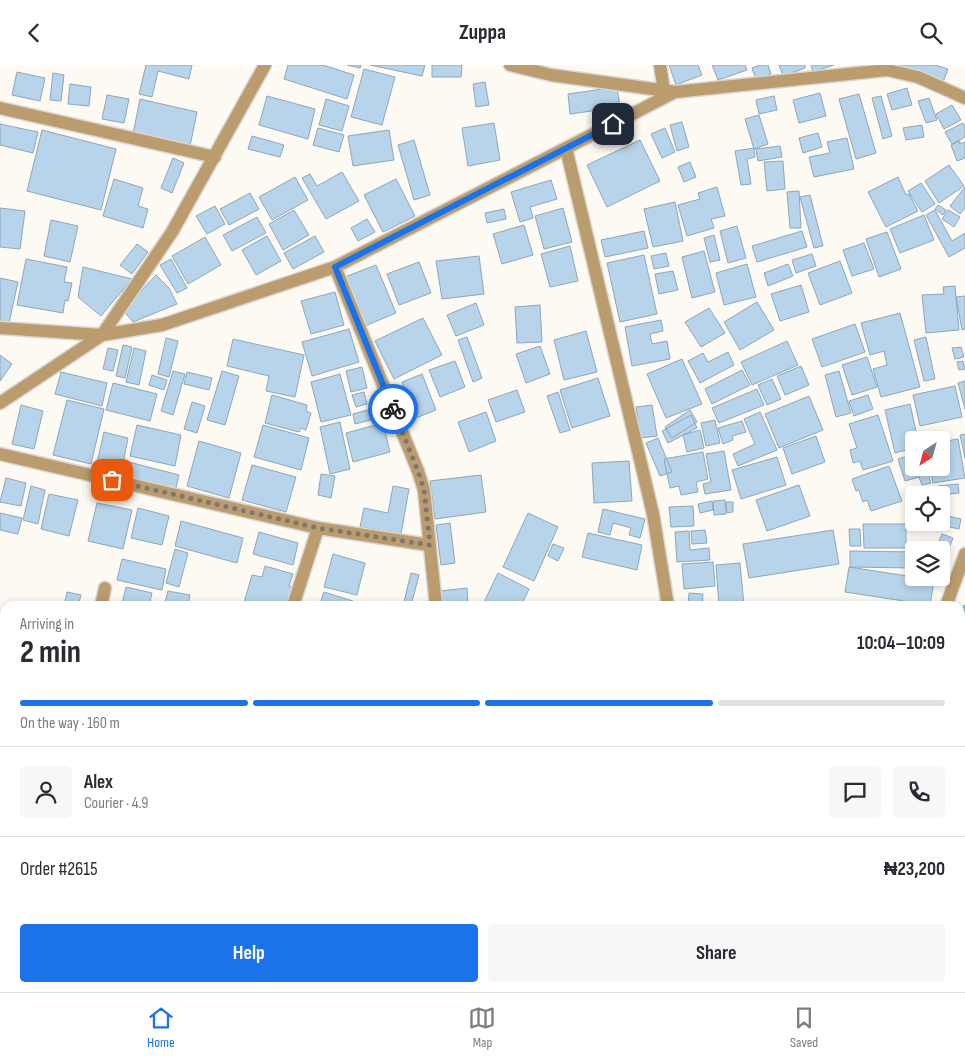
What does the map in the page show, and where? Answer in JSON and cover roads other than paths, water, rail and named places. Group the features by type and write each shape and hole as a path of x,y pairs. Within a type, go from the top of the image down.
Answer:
{"street":[{"path":"0,403 102,335 172,232 265,65"},
{"path":"510,65 551,75 670,91 888,67 918,77 965,98"},
{"path":"660,65 670,91"},
{"path":"0,327 102,335 162,325 335,267 566,148 670,91"},
{"path":"0,108 215,157"},
{"path":"566,148 653,514 667,601"},
{"path":"335,267 424,490 436,601"},
{"path":"0,454 318,528 430,545"},
{"path":"295,601 318,528"},
{"path":"948,601 965,554"},
{"path":"102,601 105,588"}]}
